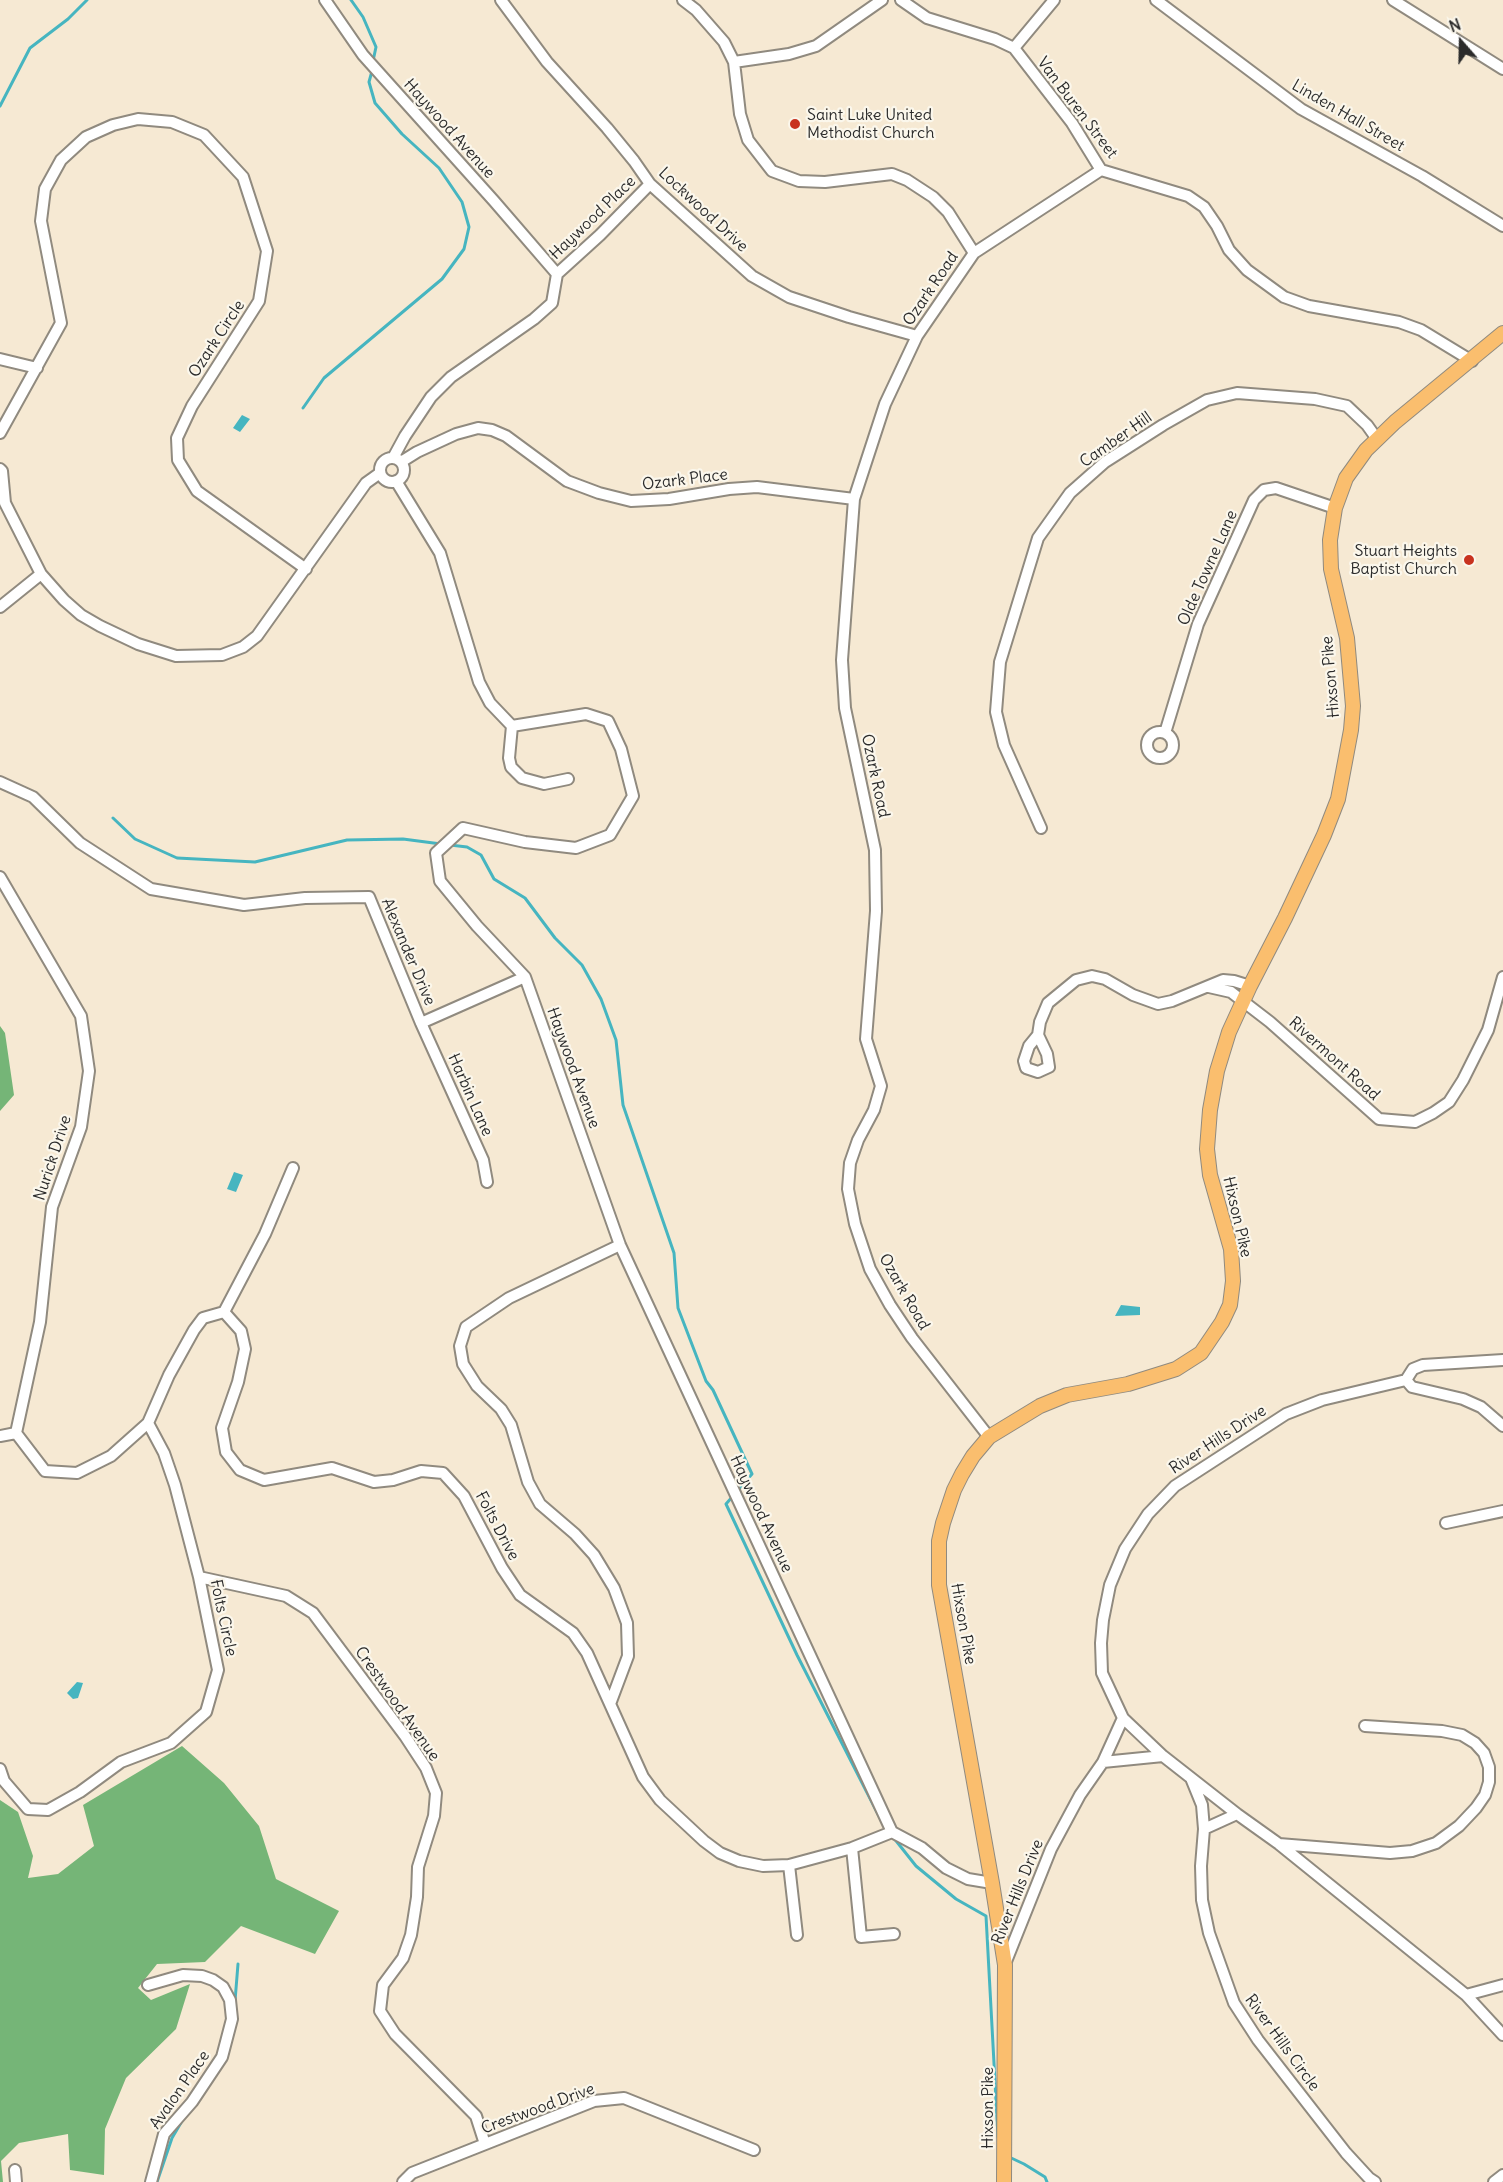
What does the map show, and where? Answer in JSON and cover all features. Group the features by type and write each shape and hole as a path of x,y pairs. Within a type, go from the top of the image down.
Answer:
{"main road":[{"name":"Hixson Pike","path":"1004,2182 1005,1965 939,1585 939,1541 954,1490 973,1456 989,1437 1040,1406 1067,1395 1128,1384 1176,1370 1201,1353 1222,1322 1230,1305 1233,1281 1231,1249 1210,1174 1207,1149 1208,1123 1217,1071 1229,1032 1324,835 1338,799 1350,739 1353,706 1347,638 1331,569 1330,540 1335,508 1346,478 1366,450 1395,422 1472,361 1503,333"}],"street":[{"name":"Haywood Avenue","path":"325,0 363,55 557,274"},
{"name":"Lockwood Drive","path":"501,0 547,62 607,128 650,184 752,276 789,297 917,336"},
{"path":"683,0 712,27 724,42 734,62 740,114 748,140 772,171 799,181 825,182 892,174 907,180 933,197 948,212 974,253"},
{"path":"734,62 789,54 816,46 882,0"},
{"name":"Van Buren Street","path":"901,0 927,18 995,39 1014,48 1072,123 1101,170 1188,195 1204,207 1229,250 1247,270 1284,297 1309,306 1400,322 1421,330 1472,361"},
{"path":"1014,48 1054,0"},
{"name":"Linden Hall Street","path":"1156,0 1238,64 1301,109 1422,176 1503,226"},
{"path":"1393,0 1503,69"},
{"name":"Ozark Circle","path":"0,433 61,323 41,221 45,189 61,160 86,137 113,125 138,120 172,122 204,135 243,177 267,251 260,301 192,406 177,438 178,460 197,491 306,569"},
{"name":"Ozark Road","path":"989,1437 912,1338 890,1305 870,1269 855,1224 848,1189 850,1163 858,1140 874,1110 881,1086 866,1039 876,911 876,850 845,708 842,660 854,499 885,404 917,336 974,253 1101,170"},
{"name":"Haywood Place","path":"557,274 600,236 650,184"},
{"path":"380,474 389,482 396,481 404,472 397,460 405,436 431,397 451,377 534,319 552,303 557,274"},
{"path":"0,359 37,368"},
{"name":"Camber Hill","path":"1041,828 1004,745 996,712 1000,662 1038,538 1070,493 1105,462 1163,425 1207,400 1237,393 1315,399 1347,406 1367,424 1377,439"},
{"name":"Ozark Place","path":"397,460 456,434 478,428 492,430 506,436 567,481 599,493 631,501 669,499 729,489 757,488 854,499"},
{"path":"0,469 5,503 41,573 64,600 81,615 138,644 176,656 222,655 243,646 257,636 366,483 380,474 382,462 397,460"},
{"path":"396,481 440,553 479,682 490,703 512,726 509,758 511,767 522,778 544,784 568,779"},
{"name":"Olde Towne Lane","path":"1165,733 1198,624 1254,500 1264,490 1276,488 1335,508"},
{"path":"0,607 41,573"},
{"name":"Haywood Avenue","path":"512,726 586,714 608,721 621,749 633,796 610,836 576,848 525,842 463,828 436,852 440,881 477,926 525,977 620,1245 892,1832"},
{"name":"Alexander Drive","path":"0,782 33,797 80,843 151,889 244,905 305,898 369,897 421,1023 525,977"},
{"name":"Nurick Drive","path":"0,877 81,1016 89,1071 81,1127 52,1207 40,1322 16,1433"},
{"path":"1038,1035 1040,1022 1048,1003 1076,980 1092,976 1105,978 1133,995 1158,1004 1209,987 1216,982 1228,980 1250,986"},
{"name":"Rivermont Road","path":"1209,987 1227,990 1270,1022 1379,1119 1415,1122 1449,1102 1475,1059 1488,1030 1503,977"},
{"name":"Harbin Lane","path":"421,1023 483,1160 487,1182"},
{"path":"0,1436 16,1433 45,1471 77,1473 111,1456 147,1423 169,1375 203,1318 224,1312 265,1234 293,1168"},
{"path":"610,1704 628,1656 627,1623 614,1588 594,1555 576,1534 540,1504 528,1482 511,1425 501,1408 477,1386 463,1364 460,1346 466,1327 509,1298 620,1245"},
{"name":"Folts Drive","path":"224,1312 241,1331 245,1349 238,1382 222,1428 226,1452 240,1470 264,1480 332,1468 374,1482 393,1480 421,1471 442,1473 464,1496 502,1568 520,1594 573,1633 587,1653 643,1777 660,1800 681,1822 720,1853 739,1861 763,1866 789,1865 852,1848 892,1832"},
{"path":"1503,1360 1423,1365 1413,1369 1406,1380 1412,1387 1463,1399 1481,1407 1503,1426"},
{"name":"River Hills Drive","path":"1005,1965 1051,1849 1080,1795 1103,1762 1123,1718 1102,1673 1103,1620 1113,1576 1125,1549 1148,1514 1175,1486 1287,1414 1322,1400 1406,1380"},
{"name":"Folts Circle","path":"0,1769 4,1781 28,1809 48,1810 121,1762 171,1743 206,1712 218,1670 199,1577 175,1485 164,1453 147,1423"},
{"path":"1446,1523 1503,1511"},
{"name":"Crestwood Avenue","path":"199,1577 286,1596 312,1613 426,1768 436,1792 434,1816 418,1867 417,1897 411,1935 403,1958 383,1985 381,2011 395,2034 476,2116 485,2144"},
{"name":"River Hills Circle","path":"1123,1718 1191,1779 1279,1844 1466,1995 1503,2035"},
{"path":"1279,1844 1390,1852 1412,1851 1436,1843 1459,1827 1485,1795 1489,1782 1489,1767 1484,1753 1475,1743 1462,1735 1442,1731 1365,1726"},
{"path":"1103,1762 1163,1756"},
{"name":"River Hills Circle","path":"1191,1779 1202,1805 1204,1829 1201,1866 1202,1900 1209,1933 1234,2003 1258,2040 1346,2153 1375,2182"},
{"path":"1204,1829 1237,1814"},
{"path":"892,1832 922,1848 945,1868 968,1879 992,1883"},
{"path":"852,1848 861,1937 894,1934"},
{"path":"789,1865 797,1935"},
{"name":"Avalon Place","path":"148,1985 183,1975 202,1976 213,1980 223,1988 230,2000 232,2019 222,2057 192,2102 164,2134 151,2182"},
{"path":"1466,1995 1503,1985"},
{"name":"Crestwood Drive","path":"403,2182 412,2173 594,2101 624,2098 754,2150"},
{"path":"15,2170 16,2182"},
{"path":"1494,2182 1503,2175"}],"green space":[{"path":"0,1026 5,1033 14,1095 0,1111"},
{"path":"182,1746 224,1783 259,1826 276,1879 339,1911 315,1954 241,1926 205,1962 157,1964 138,1988 151,2000 190,1984 176,2029 126,2078 105,2129 104,2175 70,2170 68,2134 19,2143 1,2161 3,2182 0,2182 0,1800 18,1812 33,1856 28,1878 58,1874 94,1846 83,1805"}],"water":[{"path":"242,415 250,419 240,432 233,428"},
{"path":"234,1172 243,1175 236,1192 227,1189"},
{"path":"1121,1305 1140,1307 1140,1315 1115,1316"},
{"path":"77,1682 83,1683 78,1698 73,1699 67,1693"}],"waterway":[{"path":"0,106 30,48 68,19 87,0"},
{"path":"351,0 363,17 376,47 373,61"},
{"path":"303,408 324,378 442,279 464,249 469,227 462,202 439,168 402,134 375,103 369,82 372,71"},
{"path":"113,818 135,839 177,858 255,862 347,840 403,839 441,844"},
{"path":"450,845 467,847 481,855 494,879 525,898 555,938 582,965 601,999 616,1040 623,1105 674,1253 678,1308 706,1381 713,1390 752,1474 737,1491"},
{"path":"733,1496 726,1504 797,1655 882,1822"},
{"path":"893,1837 916,1866 956,1899 986,1916 998,2137"},
{"path":"235,2001 238,1964"},
{"path":"157,2182 172,2138 182,2121"},
{"path":"1007,2156 1045,2177 1047,2182"}],"place":[{"name":"Saint Luke United Methodist Church","path":"795,124"},
{"name":"Stuart Heights Baptist Church","path":"1469,560"}]}
